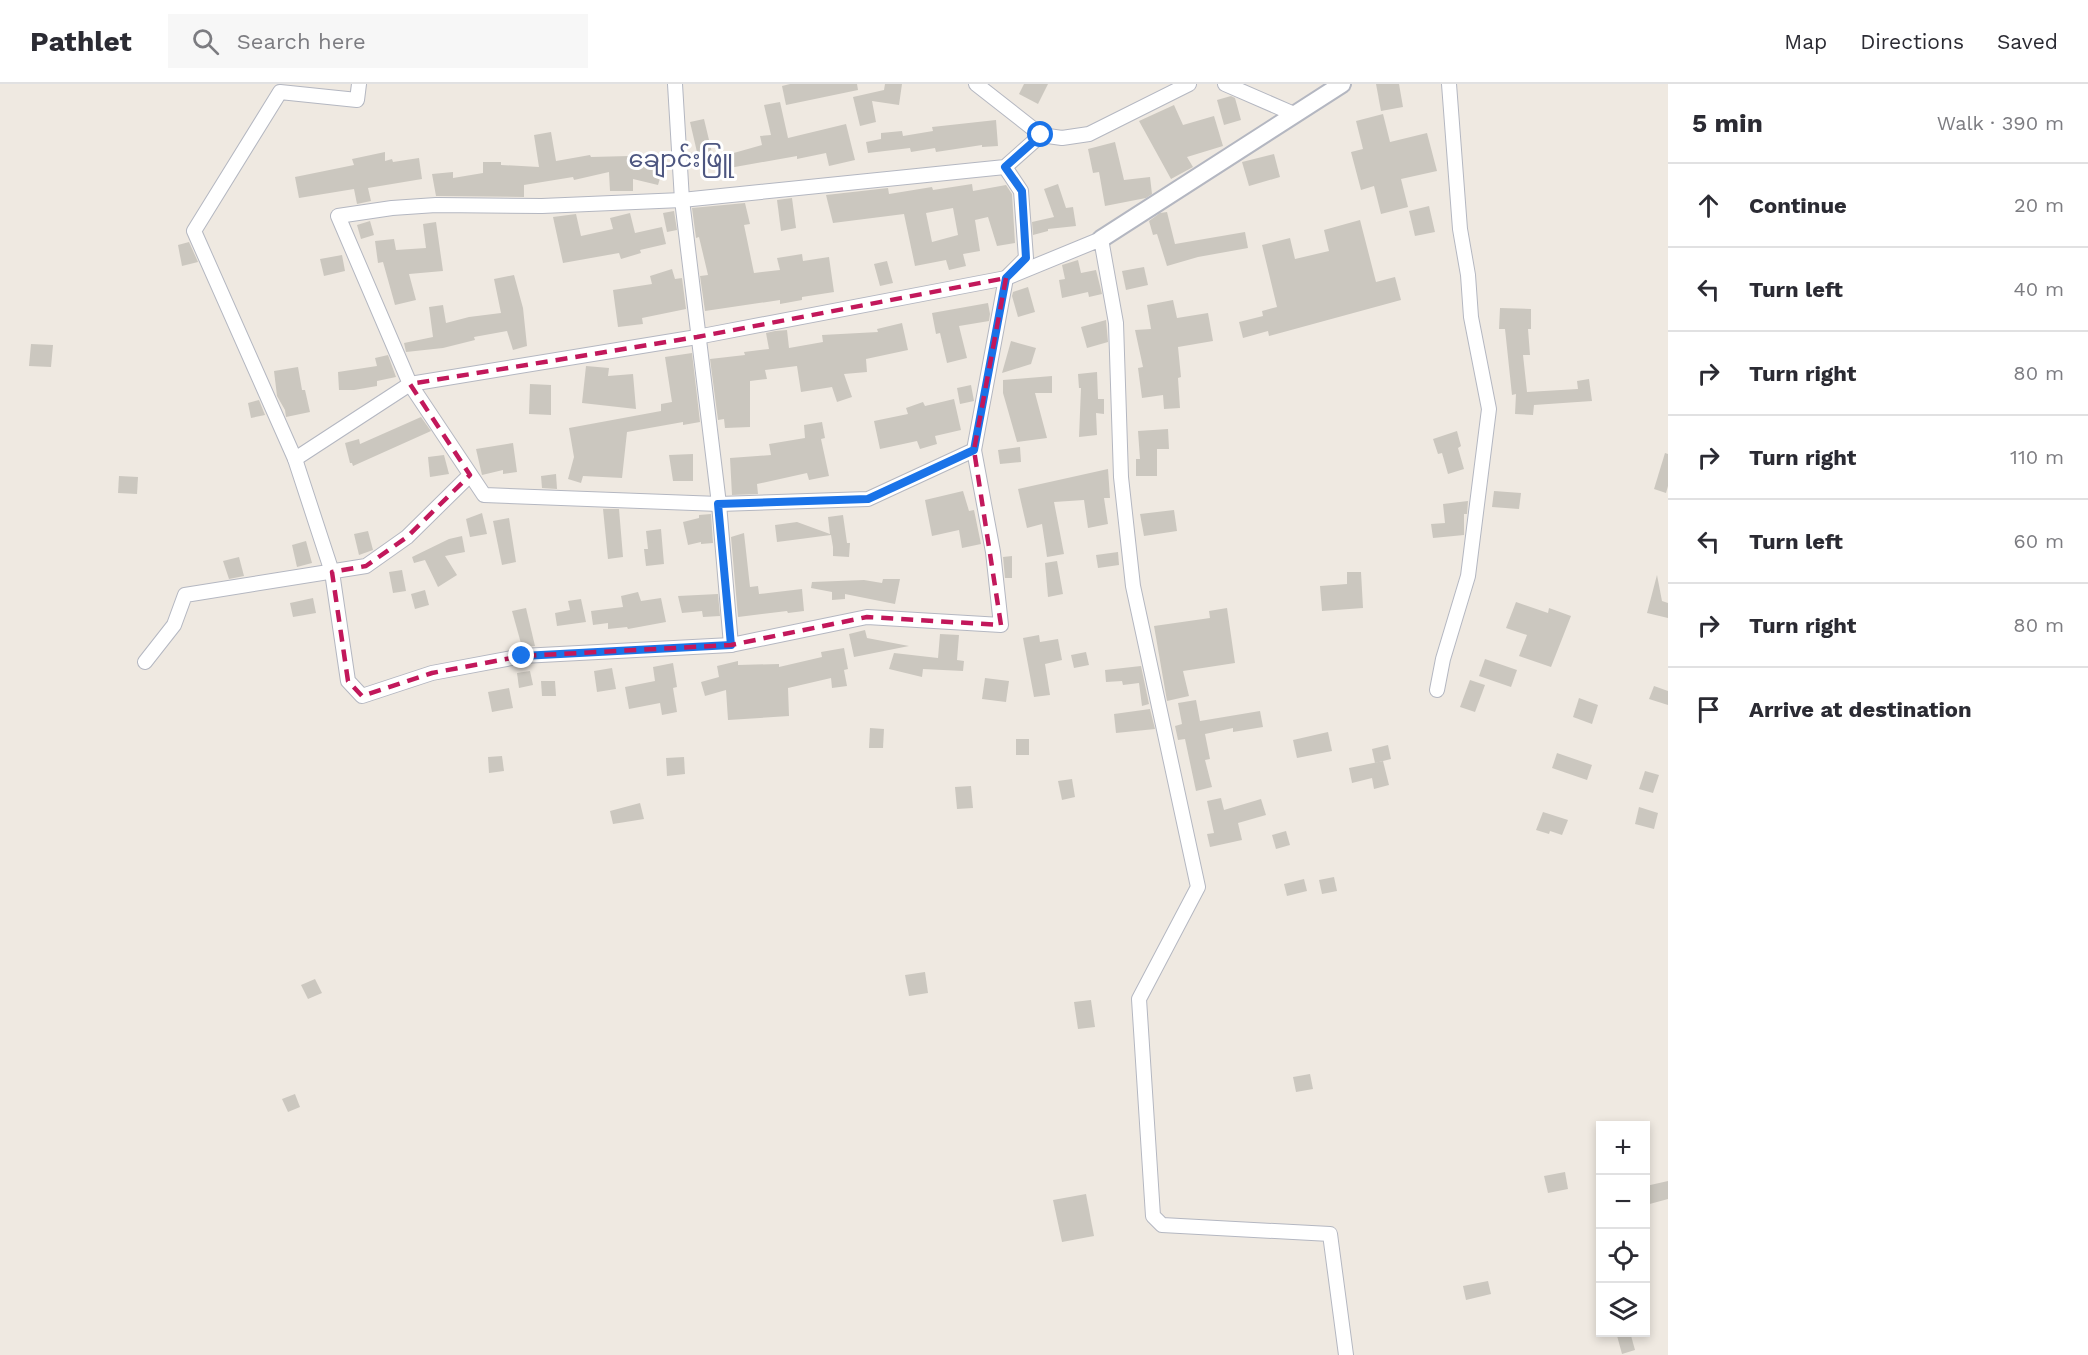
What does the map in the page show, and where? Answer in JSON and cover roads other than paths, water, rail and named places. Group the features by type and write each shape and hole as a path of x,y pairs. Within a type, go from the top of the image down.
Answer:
{"street":[{"path":"359,84 357,100 280,92 194,231 296,459 332,572 348,681 362,696 432,673 522,656 731,645 867,617 1001,625 993,552 974,450 1006,278 1026,258 1022,191 1005,167"},
{"path":"675,84 682,201 718,504 731,645"},
{"path":"976,84 1041,135 1062,138 1089,134 1189,84"},
{"path":"1226,84 1294,114"},
{"path":"296,459 410,384 697,337 1006,278 1101,239 1342,84"},
{"path":"1437,690 1443,659 1468,576 1489,409 1471,317 1468,275 1460,229 1449,84"},
{"path":"974,450 868,499 718,504 484,495 410,384 338,216 392,208 436,205 543,206 682,201 1005,167 1041,135"},
{"path":"1101,239 1116,323 1121,477 1133,586 1198,887 1139,999 1153,1216 1162,1225 1330,1234 1346,1355"},
{"path":"145,662 174,625 185,595 366,567 407,537 470,475"}],"district":[{"name":"ချောင်းဖြူ","path":"681,159"}]}
